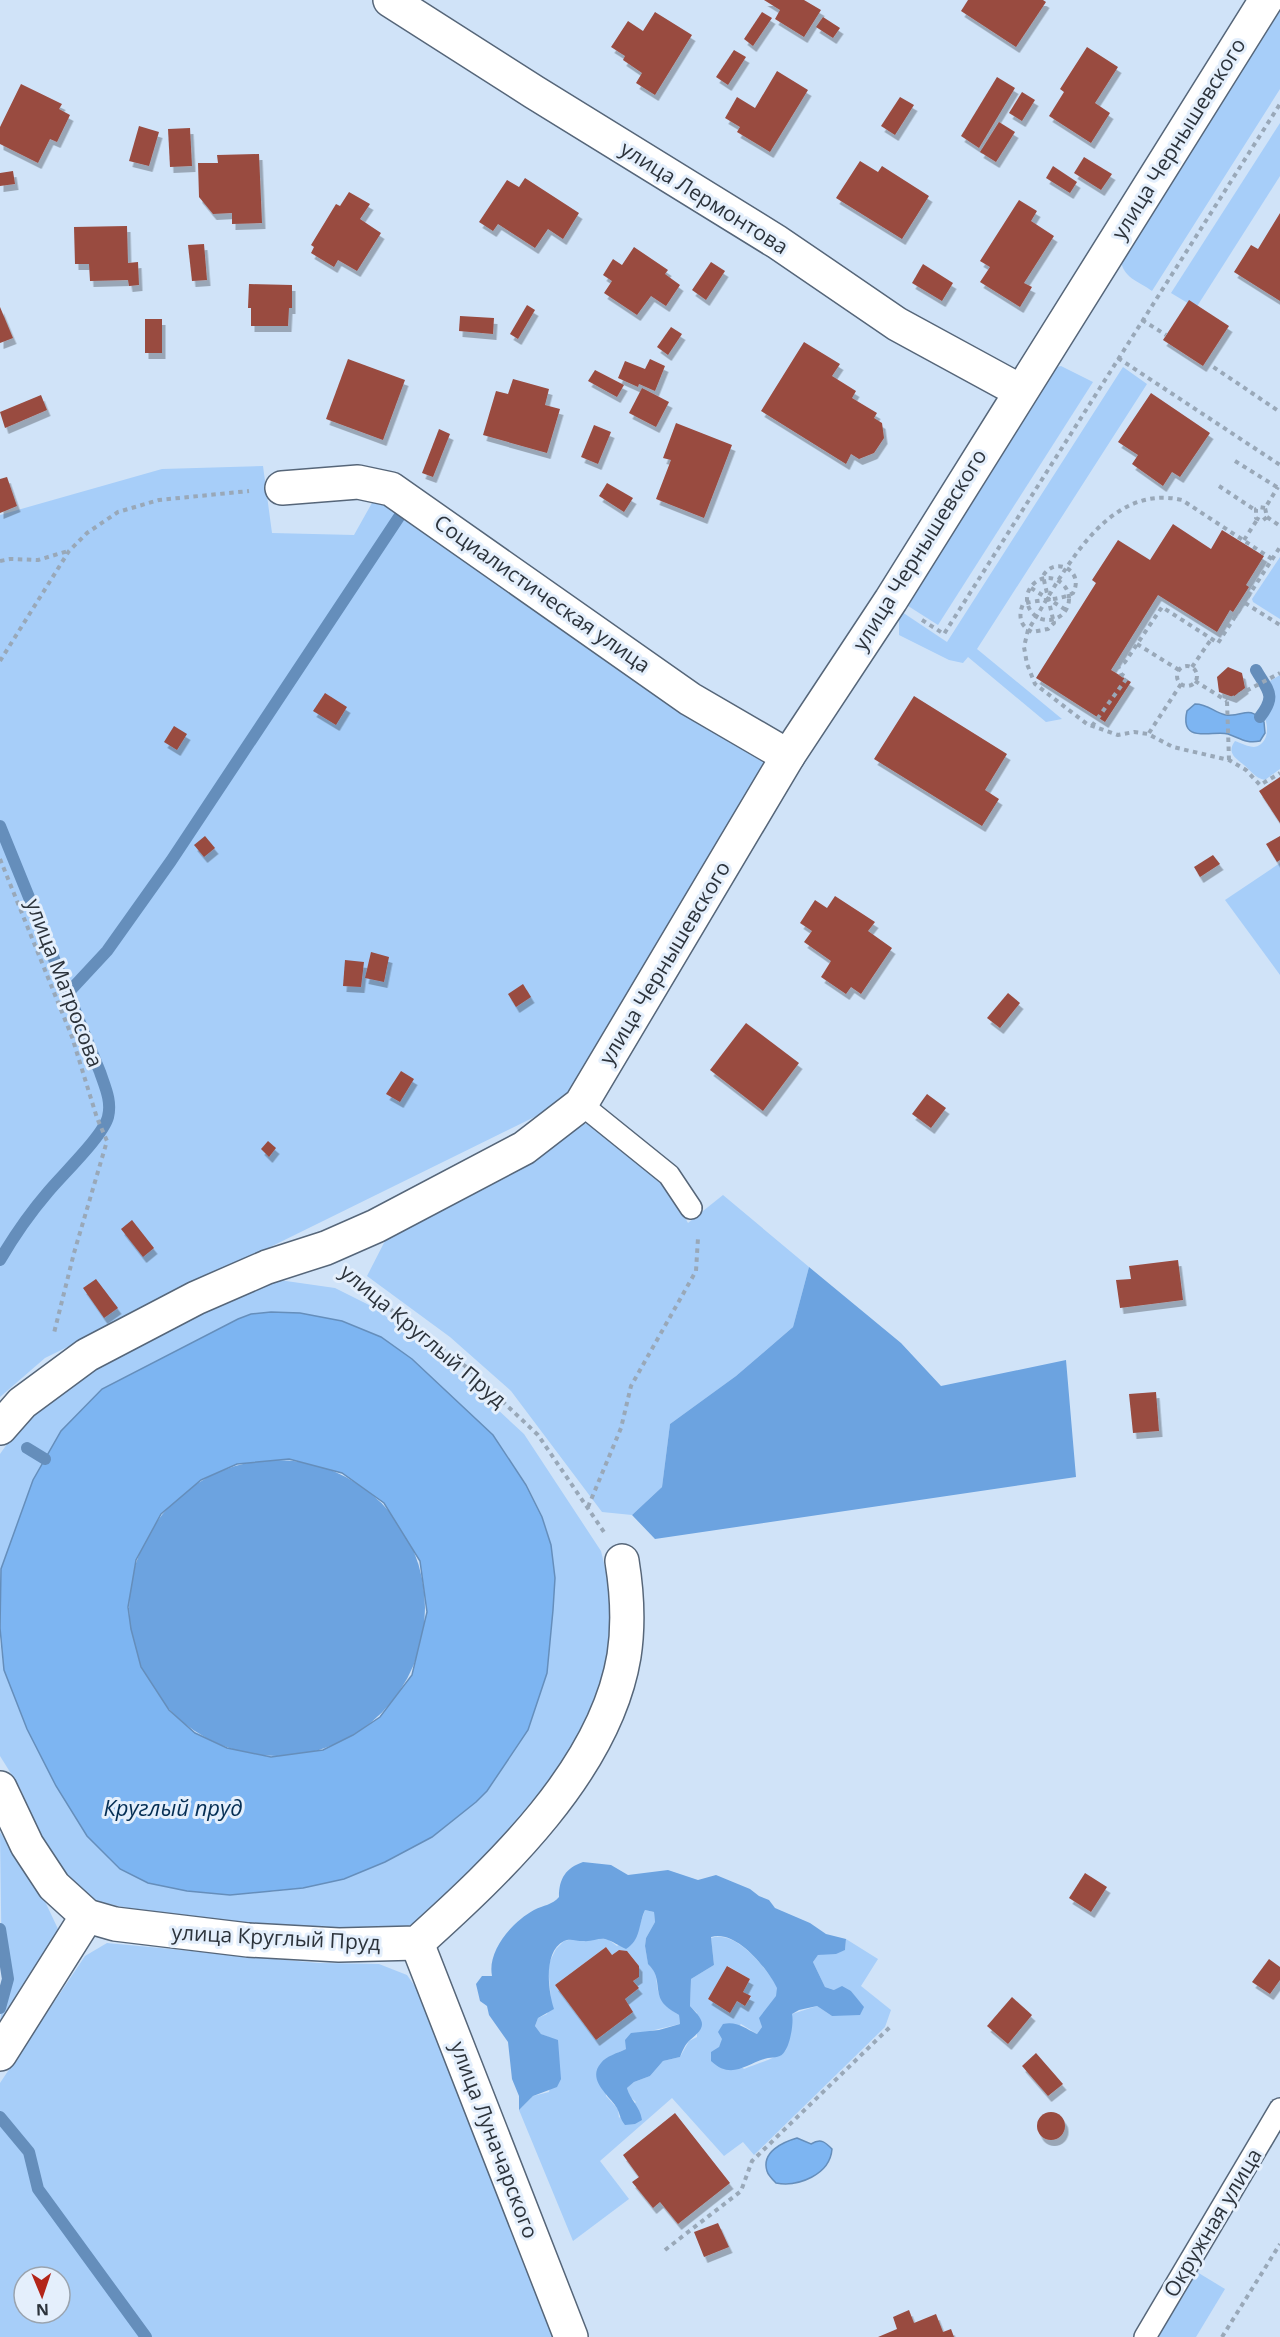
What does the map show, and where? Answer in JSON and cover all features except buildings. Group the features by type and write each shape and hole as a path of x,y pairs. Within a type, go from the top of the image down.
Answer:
{"street":[{"name":"улица Лермонтова","path":"390,0 777,242 897,324 1020,391"},
{"name":"улица Чернышевского","path":"581,1104 788,756 891,600 1266,0"},
{"name":"Социалистическая улица","path":"282,488 358,482 391,489 690,699 788,756"},
{"name":"улица Круглый Пруд","path":"0,1428 22,1403 87,1355 196,1298 267,1267 326,1248 376,1226 524,1148 581,1104"},
{"path":"417,1943 474,1891 517,1846 568,1783 600,1729 616,1687 624,1655 627,1592 622,1560"},
{"name":"улица Круглый Пруд","path":"0,1788 27,1845 54,1886 87,1916 115,1924 248,1940 339,1945 417,1943"},
{"path":"0,2054 87,1916"},
{"name":"улица Луначарского","path":"417,1943 571,2337"}],"lane":[{"path":"581,1104 669,1175 691,1208"},
{"name":"Окружная улица","path":"1145,2337 1280,2109"}],"path":[{"path":"891,600 944,634 1280,104"},
{"path":"1142,320 1166,336"},
{"path":"1118,358 1280,465"},
{"path":"1206,362 1280,412"},
{"path":"1235,461 1279,488 1265,508 1267,517 1280,526"},
{"path":"1219,486 1255,510"},
{"path":"0,661 69,551 87,533 118,513 159,500 282,488"},
{"path":"1272,559 1182,500 1170,497 1155,498 1125,508 1111,516 1087,538 1028,630 1024,647 1027,664 1035,684 1087,724 1118,735 1134,732 1148,734 1173,747 1229,760 1246,770 1260,785 1280,773"},
{"path":"1255,510 1258,507 1265,508"},
{"path":"1255,510 1254,516 1257,519 1262,521 1267,517"},
{"path":"1244,540 1257,519"},
{"path":"1092,726 1127,678 1121,674 1118,667 1125,662 1162,607 1218,643 1280,547"},
{"path":"0,561 38,560 69,551"},
{"path":"1044,579 1045,572 1052,566 1060,565 1068,568 1077,584 1073,593 1069,595 1048,599 1023,604 1020,614 1022,623 1028,630 1045,632 1054,623 1048,599 1044,579"},
{"path":"1044,579 1059,582 1066,588 1069,595 1066,610 1053,619 1042,619 1028,603 1031,588 1044,579"},
{"path":"1031,588 1066,610"},
{"path":"1245,603 1280,625"},
{"path":"1192,667 1212,638"},
{"path":"1137,644 1179,670"},
{"path":"1187,666 1192,667 1196,672 1195,681 1189,685 1181,684 1177,677 1179,670 1187,666"},
{"path":"1227,701 1280,673"},
{"path":"1195,681 1227,701 1229,760"},
{"path":"1148,734 1181,684"},
{"name":"улица Матросова","path":"0,859 72,1037 97,1119 107,1141 74,1253 47,1364 52,1380"},
{"path":"588,1507 621,1428 631,1386 696,1271 699,1249 698,1233 691,1208"},
{"name":"улица Круглый Пруд","path":"326,1248 338,1268 465,1366 538,1435 622,1560"},
{"path":"665,2250 741,2191 752,2161 890,2027"},
{"path":"1222,2337 1280,2244"}],"shaded area":[{"path":"1280,4 1280,89 1152,291 1124,271 1121,259"},
{"path":"1280,123 1280,176 1196,308 1171,293"},
{"path":"1061,366 1093,382 938,625 905,604 1057,367"},
{"path":"1123,367 1147,384 977,649 1062,719 1046,722 968,657 963,663 949,660 899,635 899,615 902,612 947,642"},
{"path":"263,466 272,533 354,535 377,494 769,764 567,1101 45,1358 0,1397 0,515 162,469"},
{"path":"1280,557 1280,619 1253,602 1252,599"},
{"path":"1280,675 1280,769 1265,780 1256,776 1235,757 1231,749 1235,741 1254,747 1259,746 1265,740 1267,727 1265,719 1273,701 1270,681"},
{"path":"1280,863 1280,975 1225,900"},
{"path":"577,1124 595,1124 665,1183 688,1223 723,1195 809,1267 793,1327 736,1376 670,1424 662,1487 632,1515 602,1512 511,1391 450,1337 367,1276 387,1237"},
{"path":"809,1267 901,1343 941,1386 1066,1360 1076,1477 655,1539 632,1515 662,1487 670,1424 736,1376 793,1327"},
{"path":"279,1280 335,1288 377,1309 482,1395 524,1434 601,1551 610,1588 613,1648 595,1701 573,1753 541,1800 450,1894 420,1920 406,1927 332,1935 193,1919 135,1910 97,1901 69,1879 46,1847 20,1788 0,1756 0,1640 4,1670 27,1729 56,1786 87,1836 120,1869 148,1883 270,1892 344,1879 385,1862 432,1837 487,1791 528,1730 547,1673 555,1578 551,1545 542,1516 527,1485 493,1435 412,1359 381,1337 300,1313 251,1314 1,1569 0,1627 0,1454 26,1417 90,1369 255,1284"},
{"path":"277,1460 306,1463 334,1471 371,1493 382,1503 408,1538 414,1551 422,1579 425,1608 422,1637 414,1665 392,1702 382,1713 347,1739 334,1745 306,1753 277,1756 248,1753 220,1745 183,1723 172,1713 146,1678 140,1665 132,1637 129,1608 132,1579 140,1551 162,1514 172,1503 207,1477 220,1471 248,1463"},
{"path":"0,1832 42,1895 58,1929 44,1967 0,2034 2,1982"},
{"path":"583,1862 611,1865 628,1875 668,1870 698,1880 716,1875 750,1889 769,1900 775,1908 810,1923 826,1934 846,1939 845,1950 836,1954 818,1955 813,1962 825,1987 834,1990 842,1986 851,1991 864,2007 860,2015 832,2016 817,2006 799,2010 792,2014 790,2039 782,2055 760,2060 740,2069 726,2070 719,2067 711,2061 711,2052 719,2047 722,2039 718,2032 723,2024 736,2024 757,2034 762,2027 759,2018 776,1996 777,1988 766,1970 740,1944 721,1936 711,1937 714,1965 691,1979 690,2006 699,2016 701,2027 684,2048 680,2057 663,2061 650,2076 634,2082 627,2088 642,2120 635,2124 625,2125 617,2108 598,2082 597,2069 606,2058 626,2049 625,2040 631,2033 659,2030 680,2024 679,2015 666,2007 660,1998 657,1979 648,1964 646,1938 655,1922 654,1912 645,1910 637,1937 626,1949 605,1939 569,1940 557,1946 550,1962 549,1972 554,2009 538,2018 535,2026 541,2034 558,2040 561,2079 557,2087 533,2096 519,2110 519,2096 512,2079 508,2042 489,2015 487,2006 480,2001 476,1984 482,1976 492,1976 491,1966 497,1947 517,1922 534,1910 556,1900 559,1897 562,1879 572,1867"},
{"path":"645,1910 654,1912 655,1922 646,1938 645,1946 648,1963 655,1974 660,1997 679,2015 680,2024 650,2031 626,2049 609,2057 606,2096 618,2109 619,2118 636,2102 629,2096 627,2088 634,2082 650,2076 663,2061 680,2057 689,2041 697,2037 697,2013 690,2006 691,1979 714,1965 711,1938 730,1939 740,1945 766,1970 778,1988 777,1996 760,2018 762,2027 757,2034 741,2024 723,2039 719,2047 744,2069 786,2050 792,2014 817,2006 832,2016 856,1998 851,1991 825,1987 813,1962 818,1955 845,1950 846,1939 878,1959 861,1986 891,2010 885,2027 754,2155 743,2142 724,2156 672,2098 600,2161 629,2199 573,2241 519,2110 533,2096 549,2092 558,2041 541,2034 535,2026 538,2018 547,2014 551,2000 548,1965 556,1949 564,1941 600,1938 609,1940 617,1946 639,1927","holes":["606,1947 612,1955 619,1950 628,1952 639,1966 639,1977 633,1981 639,1988 625,1999 633,2012 596,2040 555,1985","728,1966 750,1979 743,1992 751,1997 745,2006 737,2001 730,2012 708,1999"]},
{"path":"107,1943 318,1963 379,1964 407,1975 421,1995 555,2337 0,2337 0,2083 85,1956"},
{"path":"1197,2272 1225,2289 1196,2337 1158,2337"}],"water":[{"path":"1195,704 1204,705 1226,715 1250,712 1264,722 1265,733 1260,741 1251,742 1228,734 1193,732 1188,728 1186,722 1187,711"},
{"name":"Круглый пруд","path":"300,1313 342,1321 381,1337 412,1359 493,1435 526,1485 542,1517 551,1545 555,1578 547,1673 528,1730 487,1791 476,1802 432,1837 385,1862 344,1879 303,1888 230,1895 187,1891 148,1883 120,1869 87,1836 56,1786 27,1729 4,1670 0,1628 1,1569 33,1480 61,1431 102,1389 251,1314","holes":["289,1459 342,1473 384,1503 420,1561 427,1612 412,1675 380,1717 353,1735 323,1750 271,1757 227,1748 195,1733 169,1710 141,1667 131,1629 128,1607 136,1560 161,1514 201,1480 237,1464"]},
{"path":"797,2138 811,2144 818,2141 825,2143 832,2149 830,2158 826,2166 812,2177 794,2183 776,2183 768,2173 767,2158 780,2145"}],"waterway":[{"path":"67,994 107,951 171,861 399,517"},
{"path":"1256,670 1269,693 1268,703 1260,717"},
{"path":"0,826 100,1072 109,1105 105,1125 35,1208 0,1260"},
{"path":"27,1448 45,1459"},
{"path":"0,1929 8,1979 0,2008"},
{"path":"0,2117 29,2152 38,2189 146,2337"}]}
